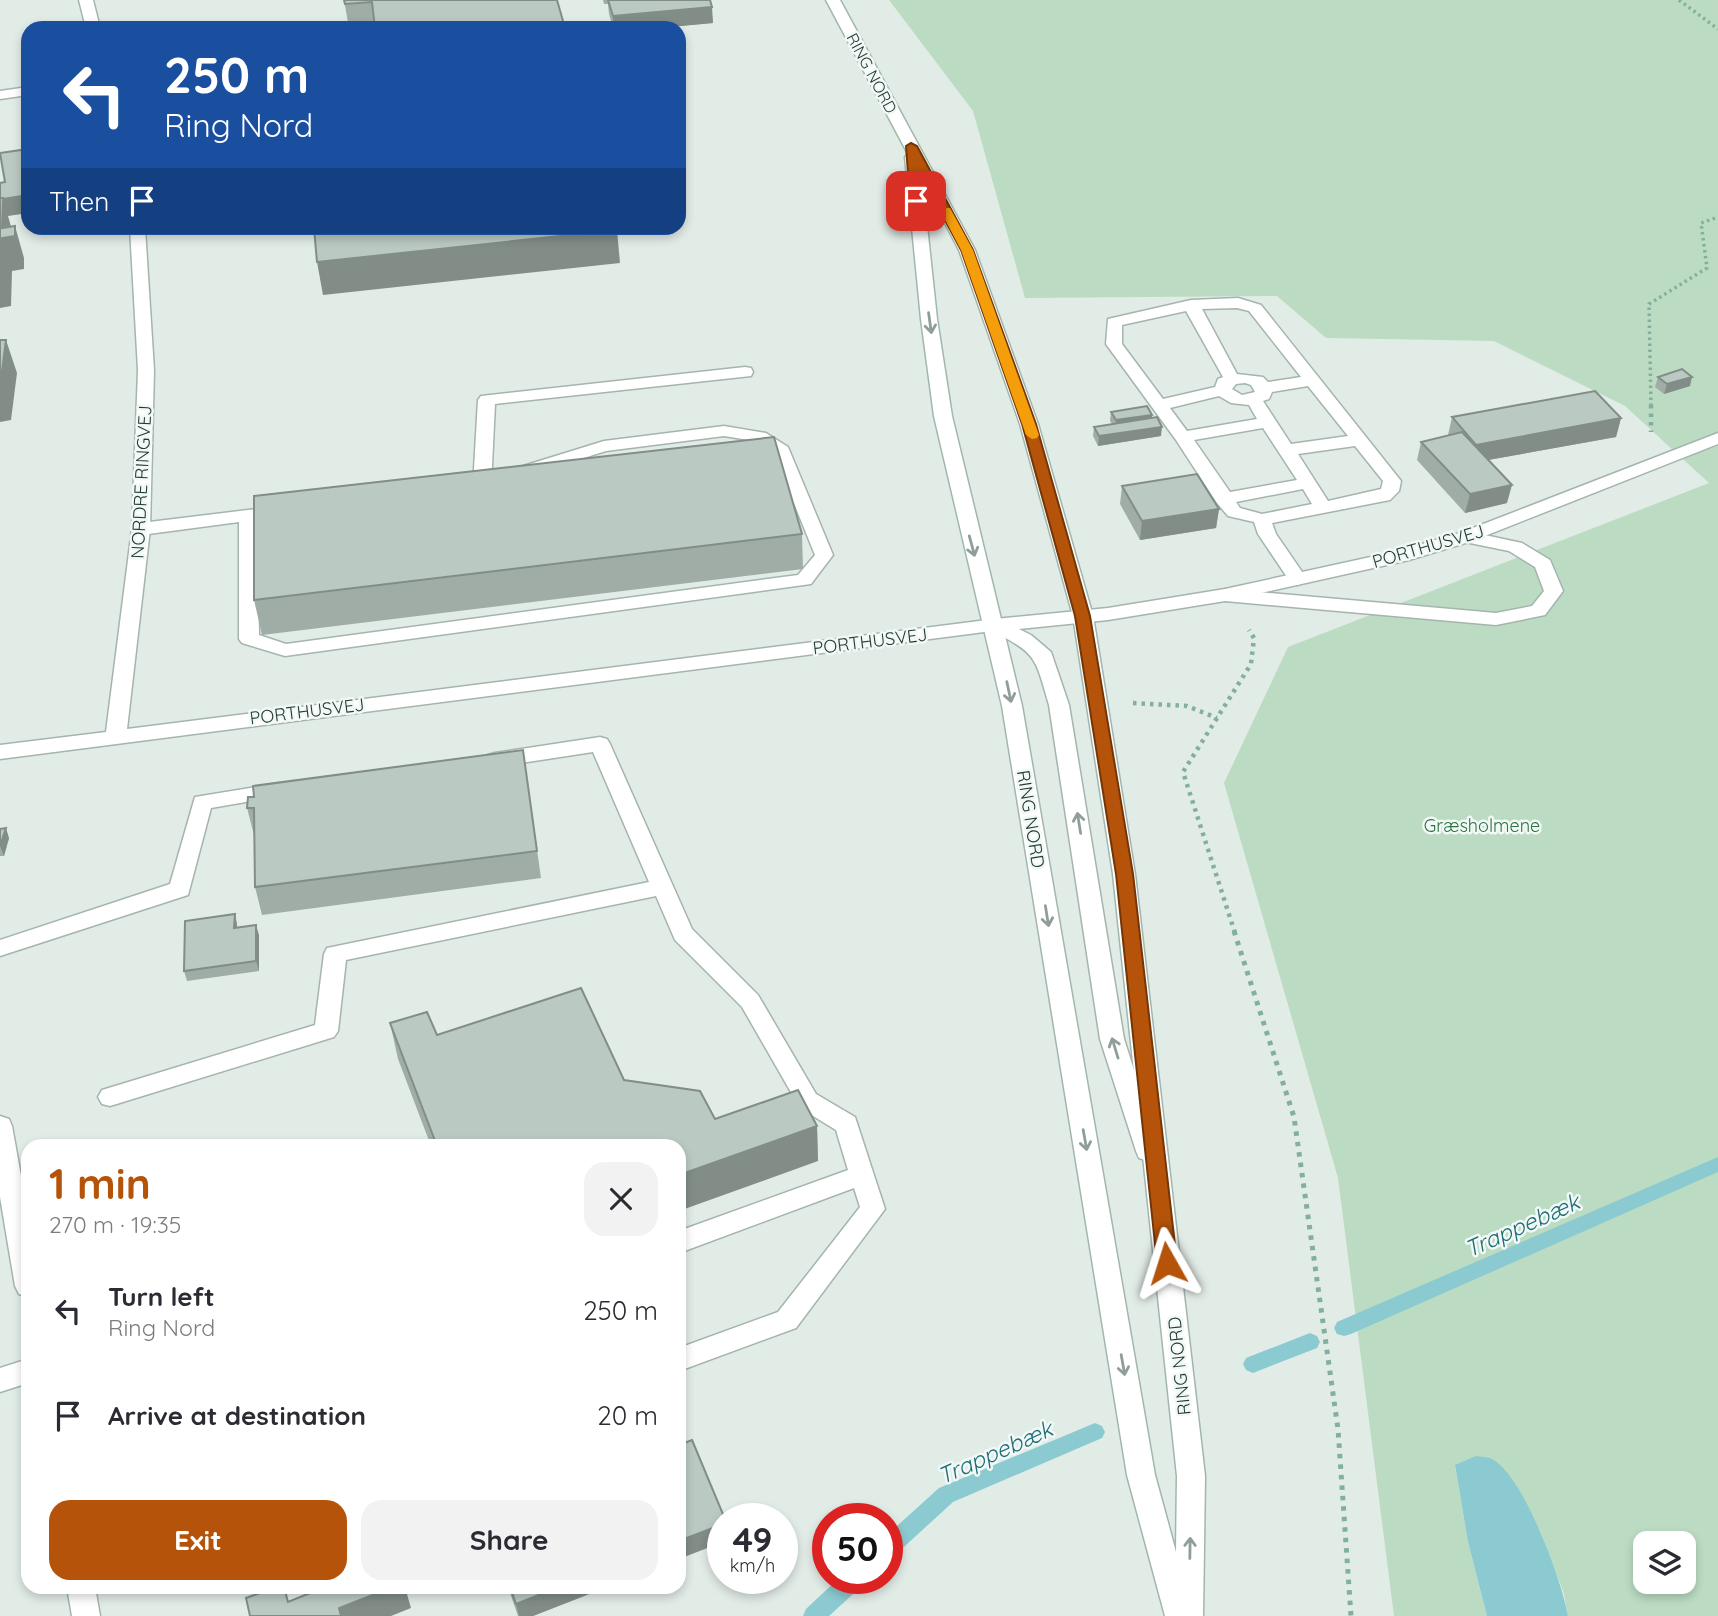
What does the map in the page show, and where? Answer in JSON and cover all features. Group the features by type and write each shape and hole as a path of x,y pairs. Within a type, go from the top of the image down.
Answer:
{"main road":[{"path":"86,0 91,21"},
{"name":"RING NORD","path":"834,0 967,250 1029,424 1083,616 1124,874 1191,1476 1189,1616"},
{"path":"0,95 21,92"},
{"name":"RING NORD","path":"911,146 921,255 943,415 971,542 995,625 1012,706 1141,1475 1179,1616"},
{"name":"NORDRE RINGVEJ","path":"116,736 141,529 146,370 137,235"},
{"path":"1238,303 1255,308 1312,380 1392,481 1390,491 1384,496 1262,519 1234,512 1114,344 1114,322 1191,304 1238,303"},
{"path":"1191,304 1227,384 1229,397 1241,401 1312,380"},
{"path":"248,515 249,639 285,650 804,580 824,555 782,452 760,437 724,430 604,446 476,487 487,400 745,372"},
{"path":"1159,405 1227,384"},
{"path":"1259,394 1268,422 1324,508"},
{"path":"1183,437 1268,422"},
{"name":"PORTHUSVEJ","path":"0,752 1083,616 1225,595 1402,556 1466,537 1718,438"},
{"path":"1287,450 1359,440"},
{"path":"1223,499 1309,483"},
{"path":"141,529 303,508"},
{"path":"1262,519 1267,534 1298,579"},
{"path":"1225,595 1496,620 1538,611 1554,591 1543,564 1515,547 1466,537"},
{"path":"995,625 1024,639 1044,656 1059,705 1112,1039 1158,1183"},
{"path":"477,762 600,744 683,934 750,1001 808,1101 846,1124 873,1209 787,1320 686,1357"},
{"path":"0,948 180,889 202,802 298,788"},
{"path":"110,1097 326,1031 335,954 662,887"},
{"path":"0,1126 21,1246"},
{"path":"686,1239 862,1175"},
{"path":"0,1380 21,1373"},
{"path":"82,1594 86,1616"}],"path":[{"path":"1679,0 1718,29"},
{"path":"1651,465 1648,304 1707,268 1702,223 1718,217"},
{"path":"1225,595 1254,638 1251,664 1183,772 1294,1117 1338,1429 1351,1616"}],"green space":[{"name":"Græsholmene","path":"889,0 1718,0 1718,1616 1568,1616 1564,1594 1540,1530 1455,1466 1468,1542 1487,1616 1394,1616 1338,1178 1224,783 1288,647 1709,483 1625,406 1494,341 1326,338 1277,296 1025,298 973,111"}],"water":[{"path":"1476,1456 1492,1459 1517,1486 1550,1555 1568,1616 1487,1616 1468,1542 1455,1465"}],"building":[{"path":"344,0 557,0 563,21 374,21 372,2 345,4"},
{"path":"608,0 710,0 712,7 613,16"},
{"path":"21,150 21,196 0,198 0,183 5,182 0,153"},
{"path":"0,198 3,198 2,228 15,226 15,236 2,238 0,274"},
{"path":"315,235 570,235 317,262"},
{"path":"0,340 6,340 0,387"},
{"path":"1682,369 1692,377 1667,384 1658,377"},
{"path":"1595,391 1621,418 1476,445 1452,417"},
{"path":"1147,406 1152,415 1116,420 1111,412"},
{"path":"1157,417 1162,427 1099,436 1094,427"},
{"path":"1462,432 1512,485 1470,494 1421,442"},
{"path":"774,437 802,534 254,600 254,496"},
{"path":"1197,474 1219,509 1142,521 1122,486"},
{"path":"523,750 537,851 255,887 254,808 247,808 248,797 254,797 253,786"},
{"path":"6,828 0,846 0,829"},
{"path":"235,914 234,928 256,925 256,961 184,971 185,921"},
{"path":"581,988 624,1080 700,1091 715,1119 798,1090 817,1126 686,1173 686,1139 434,1139 390,1023 427,1012 437,1035"},
{"path":"692,1440 718,1503 707,1503 707,1530 686,1538 686,1442"},
{"path":"257,1594 286,1594 288,1602 308,1594 375,1594 339,1608 341,1616 250,1616 246,1598"},
{"path":"512,1594 541,1594 516,1604"}],"waterway":[{"name":"Trappebæk","path":"1344,1328 1718,1164"},
{"name":"Trappebæk","path":"1253,1364 1310,1342"},
{"name":"Trappebæk","path":"903,1534 946,1495 1095,1432"},
{"name":"Trappebæk","path":"814,1616 838,1594"}],"slow traffic":[{"path":"946,210 967,250 1032,435"}],"route":[{"path":"916,201 911,146 967,250 1029,424 1083,616 1124,874 1167,1263"}]}
